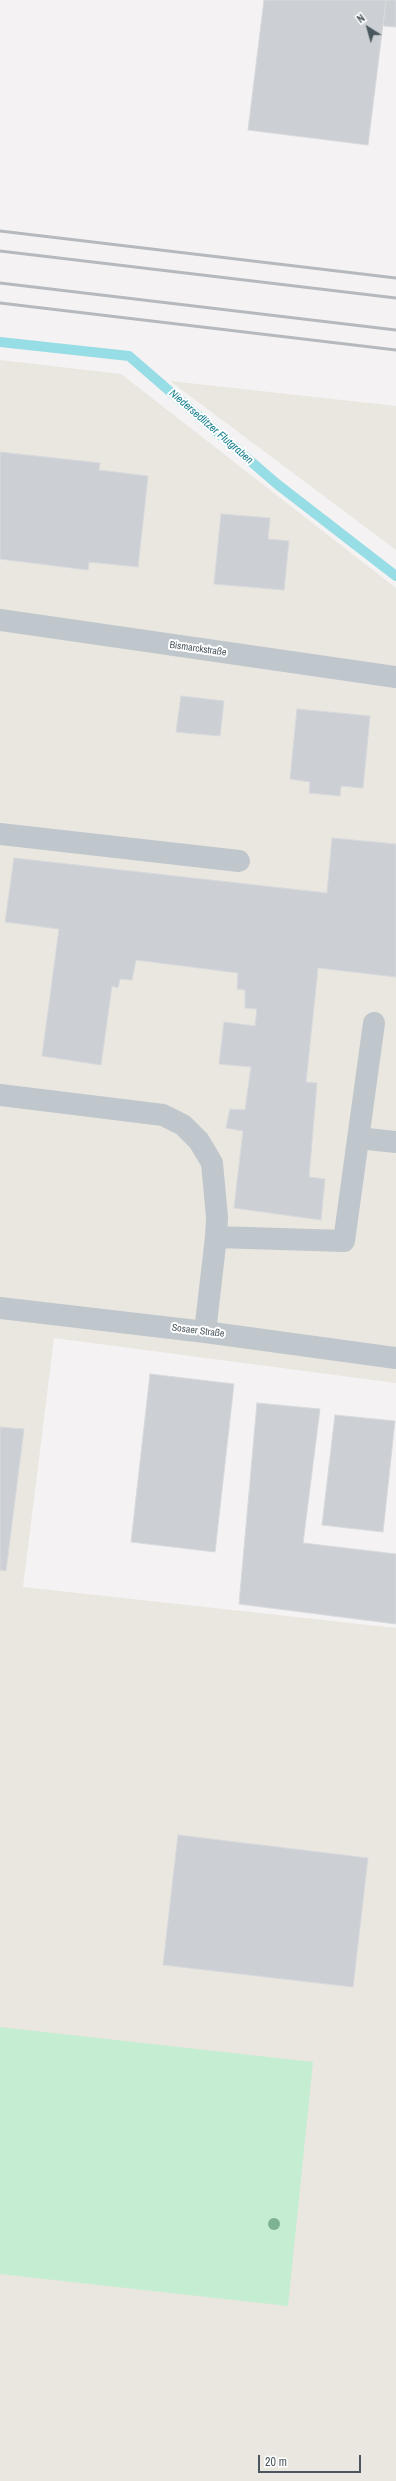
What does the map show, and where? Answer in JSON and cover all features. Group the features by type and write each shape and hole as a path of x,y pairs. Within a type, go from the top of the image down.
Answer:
{"street":[{"name":"Bismarckstraße","path":"0,620 396,677"},
{"path":"0,834 239,861"},
{"path":"216,1237 344,1241 374,1023"},
{"path":"0,1095 163,1115 183,1125 199,1141 212,1164 218,1217 205,1332"},
{"path":"358,1138 396,1142"},
{"name":"Sosaer Straße","path":"0,1308 205,1332 396,1358"}],"shaded area":[{"path":"0,360 121,374 396,588 396,1383 54,1338 23,1587 396,1628 396,2481 0,2481"},
{"path":"170,381 396,406 396,550"}],"green space":[{"path":"0,2027 313,2062 288,2306 0,2274"}],"building":[{"path":"264,0 386,0 368,145 248,130"},
{"path":"386,0 396,0 396,27 383,26"},
{"path":"0,452 100,463 99,470 148,476 138,567 89,562 88,570 0,559"},
{"path":"221,514 270,518 268,539 289,541 284,590 214,584"},
{"path":"181,696 224,701 220,736 176,732"},
{"path":"297,709 370,716 363,788 341,786 340,796 309,793 310,782 290,779"},
{"path":"332,838 396,844 396,977 318,968 306,1082 317,1083 309,1177 325,1179 321,1220 234,1208 243,1131 226,1128 230,1109 245,1110 251,1067 219,1064 224,1022 255,1026 257,1009 245,1008 245,990 237,989 238,973 136,960 132,980 120,979 118,988 112,986 101,1065 42,1056 59,929 5,922 14,858 327,893"},
{"path":"150,1374 234,1384 215,1552 131,1542"},
{"path":"257,1403 320,1409 303,1543 396,1554 396,1624 239,1604"},
{"path":"335,1415 395,1421 383,1532 322,1525"},
{"path":"0,1427 24,1429 6,1571 0,1570"},
{"path":"178,1835 368,1858 353,1987 163,1965"}],"waterway":[{"name":"Niedersedlitzer Flutgraben","path":"0,342 129,356 277,484 396,576"}],"railway":[{"path":"0,231 396,278"},
{"path":"0,251 396,298"},
{"path":"0,283 396,330"},
{"path":"0,303 396,350"}]}
